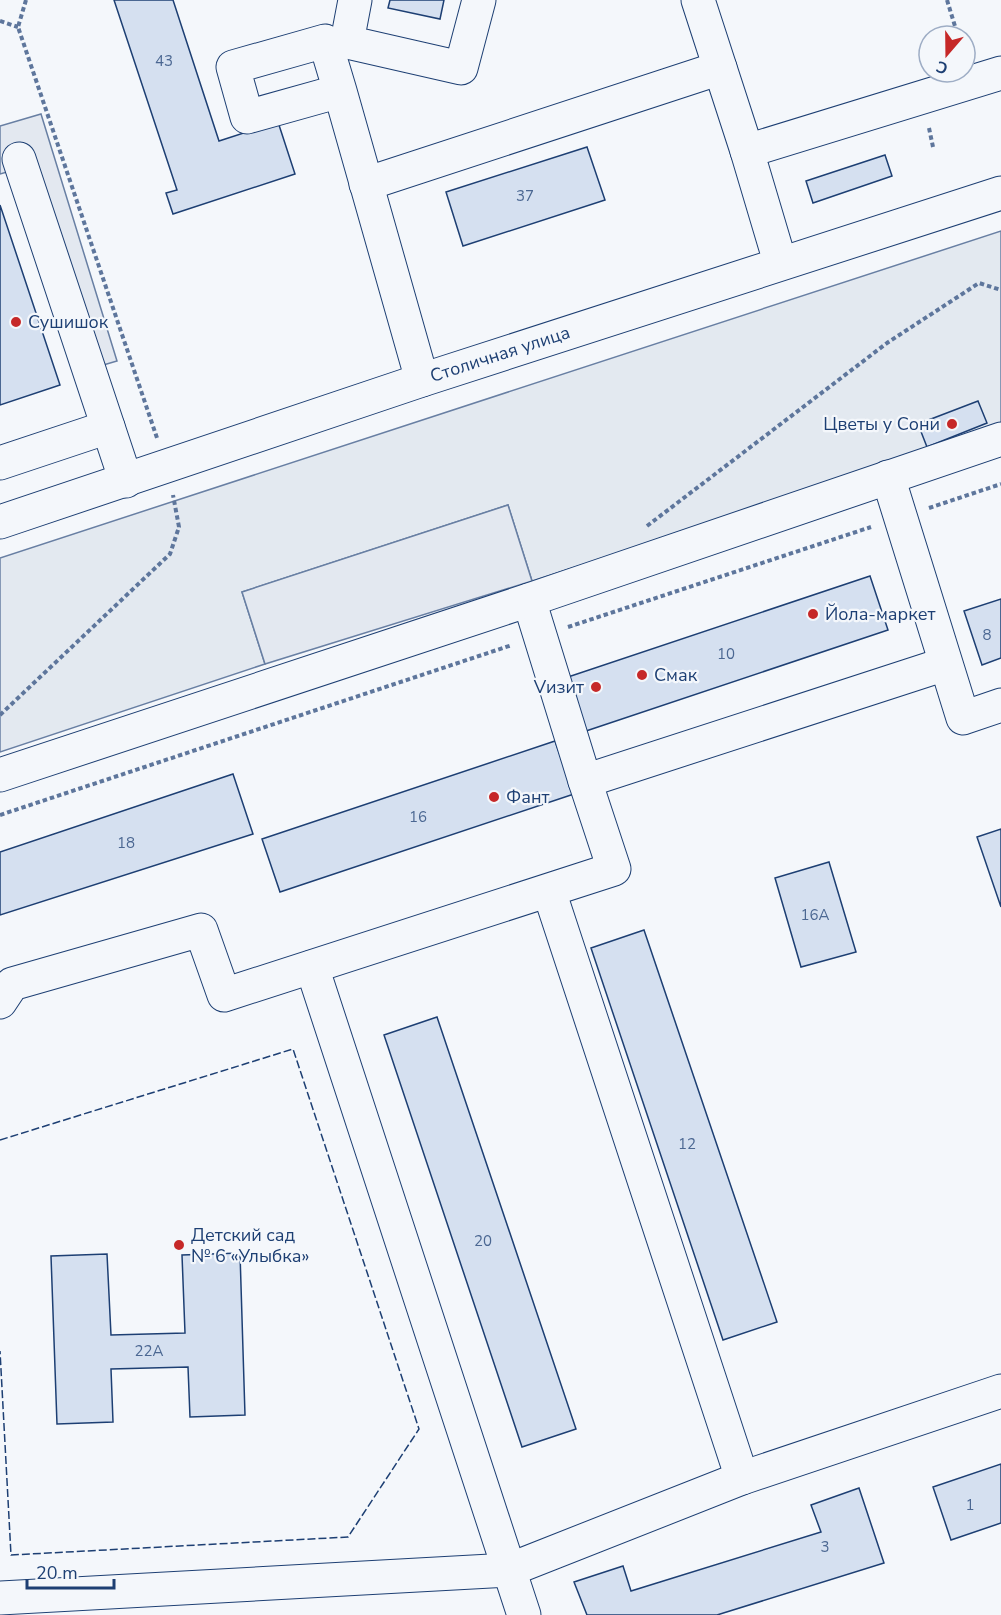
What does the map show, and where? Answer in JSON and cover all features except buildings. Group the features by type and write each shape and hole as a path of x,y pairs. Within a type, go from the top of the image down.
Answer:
{"main road":[{"path":"355,0 339,51 340,90 422,380"},
{"path":"340,90 248,117 233,67 325,41 339,51 461,68 479,0"},
{"path":"698,0 780,262"},
{"path":"366,184 720,68"},
{"path":"747,151 1001,73"},
{"path":"19,159 126,481"},
{"name":"Столичная улица","path":"0,522 422,380 1001,192"},
{"path":"0,463 108,427"},
{"path":"0,775 529,600 1001,439"},
{"path":"888,477 963,718 1001,705"},
{"path":"0,1002 12,984 201,930 224,995 614,868 529,600"},
{"path":"585,781 945,664"},
{"path":"549,891 742,1478"},
{"path":"312,967 524,1615"},
{"path":"0,1598 509,1570 742,1478 1001,1391"}],"path":[{"path":"0,21 18,27 26,0"},
{"path":"947,0 954,24"},
{"path":"642,530 887,343 979,283 1001,290"},
{"path":"0,815 1001,484"}],"shaded area":[{"path":"41,114 117,361 76,373 14,170 0,174 0,126"},
{"path":"1001,231 1001,430 532,581 508,505 242,592 265,664 0,752 0,558"},
{"path":"508,505 532,581 265,664 242,592"}],"fence":[{"path":"0,1140 293,1049 419,1429 348,1537 11,1555 0,1351"}],"place":[{"name":"Сушишок","path":"16,322"},
{"name":"Цветы у Сони","path":"952,424"},
{"name":"Йола-маркет","path":"813,614"},
{"name":"Смак","path":"642,675"},
{"name":"Vизит","path":"596,687"},
{"name":"Фант","path":"494,797"},
{"name":"Детский сад № 6 «Улыбка»","path":"179,1245"}]}
